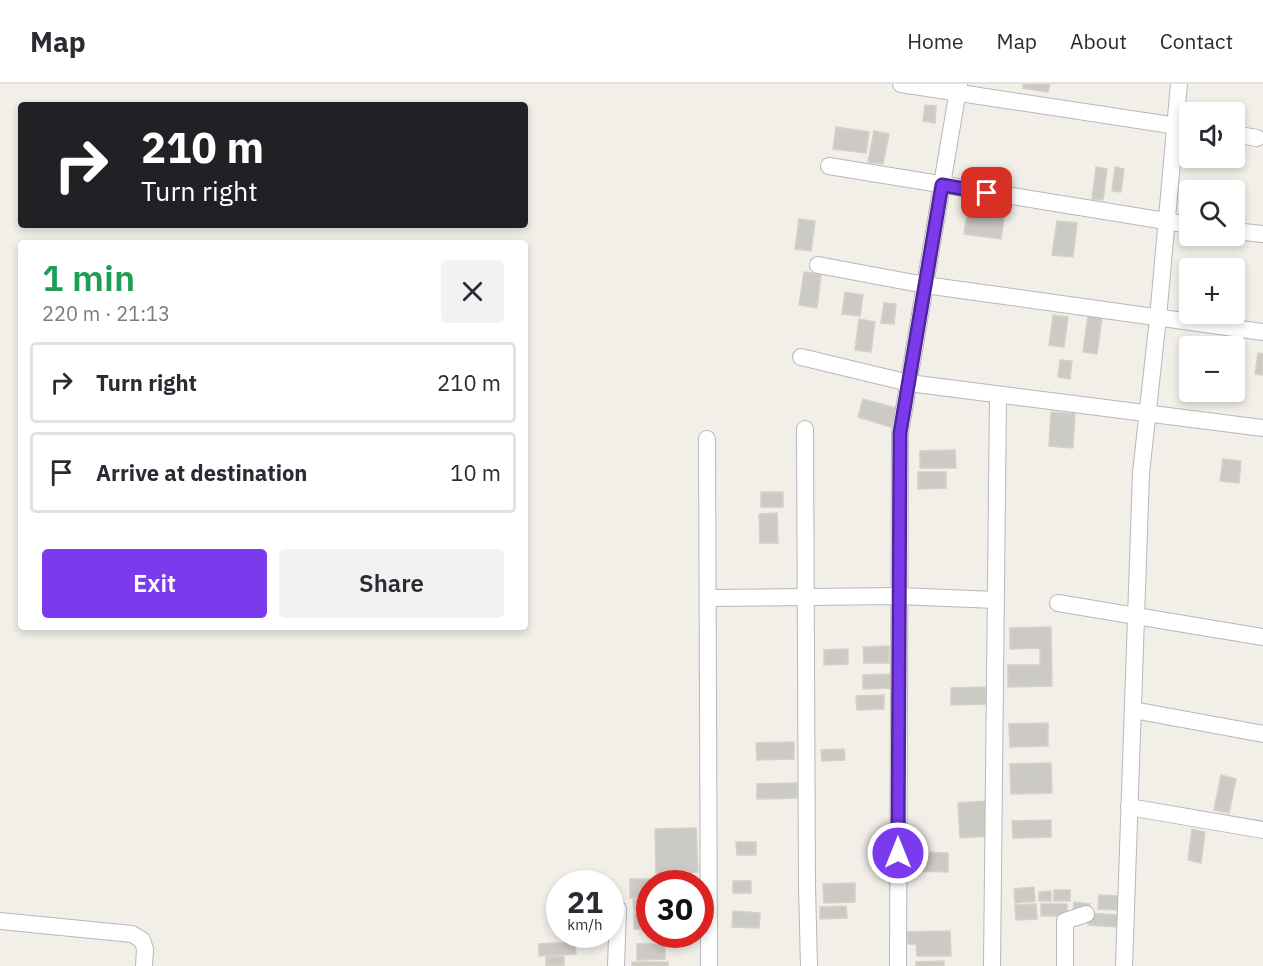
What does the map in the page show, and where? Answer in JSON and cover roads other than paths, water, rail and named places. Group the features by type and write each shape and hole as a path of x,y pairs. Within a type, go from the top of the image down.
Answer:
{"street":[{"path":"901,84 958,89 1179,126"},
{"path":"1179,84 1180,102"},
{"path":"898,966 900,433 958,89"},
{"path":"1245,136 1257,138"},
{"path":"1124,966 1141,473 1166,223 1179,145"},
{"path":"829,166 1179,224"},
{"path":"1245,232 1263,234"},
{"path":"818,265 925,285 1263,332"},
{"path":"801,357 909,383 1263,428"},
{"path":"992,966 998,394"},
{"path":"805,429 809,966"},
{"path":"707,439 709,966"},
{"path":"708,598 899,596 996,600"},
{"path":"1058,603 1263,637"},
{"path":"1133,710 1263,734"},
{"path":"1129,807 1263,830"},
{"path":"1065,966 1065,921 1086,914"},
{"path":"0,921 132,934 142,940 145,949 144,966"},
{"path":"616,966 617,948"}]}
